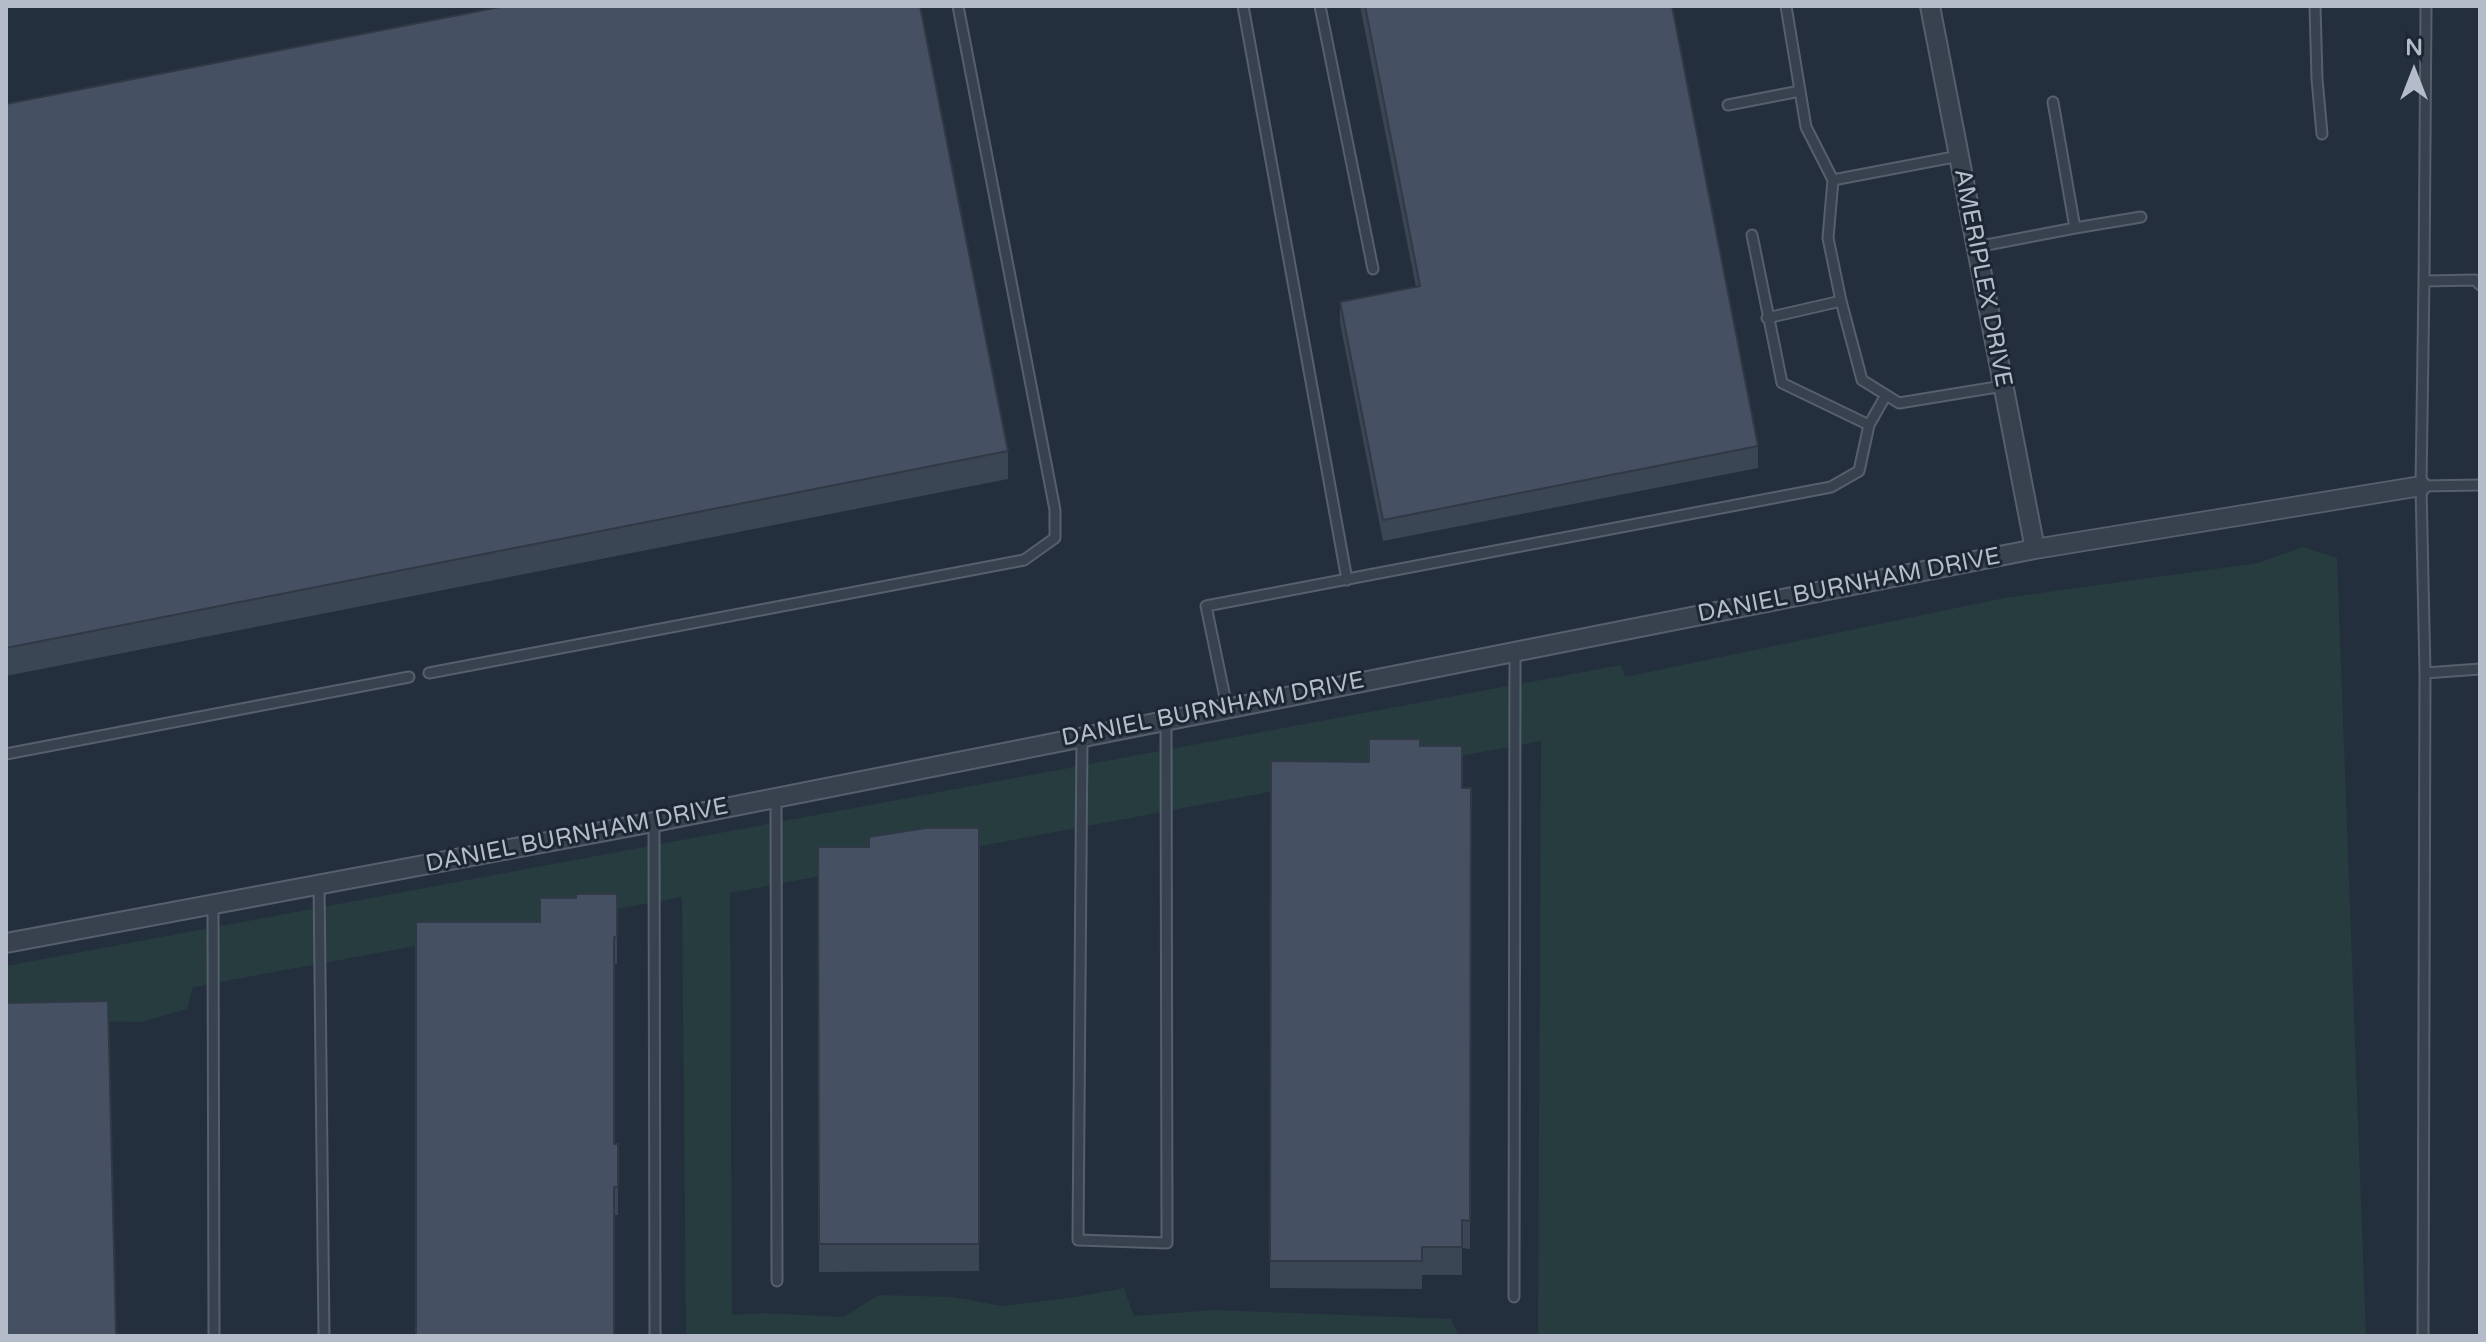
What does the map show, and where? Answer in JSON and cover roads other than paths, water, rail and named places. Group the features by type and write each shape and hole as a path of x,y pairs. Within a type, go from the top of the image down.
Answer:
{"street":[{"name":"AMERIPLEX DRIVE","path":"1930,6 2035,549"},
{"name":"DANIEL BURNHAM DRIVE","path":"6,943 654,822 2035,549 2421,486"}],"lane":[{"path":"429,673 1024,560 1055,538 1055,510 958,6"},
{"path":"1243,6 1347,580"},
{"path":"1320,6 1373,269"},
{"path":"1786,6 1806,127 1833,180 1828,238 1862,380 1899,403 2003,386"},
{"path":"2315,6 2322,134"},
{"path":"2423,1336 2425,673 2421,486 2426,6"},
{"path":"1728,105 1800,91"},
{"path":"2053,102 2075,228"},
{"path":"1833,180 1959,156"},
{"path":"1976,247 2141,217"},
{"path":"1752,235 1782,383 1869,425"},
{"path":"2424,281 2475,280 2480,285"},
{"path":"1767,318 1841,301"},
{"path":"1227,707 1206,606 1831,487 1859,471 1869,425 1886,395"},
{"path":"2421,486 2480,485"},
{"path":"1514,1297 1515,651"},
{"path":"2425,673 2480,669"},
{"path":"6,754 409,677"},
{"path":"1082,736 1078,1240 1167,1243 1166,720"},
{"path":"776,798 777,1281"},
{"path":"654,822 655,1336"},
{"path":"319,884 324,1336"},
{"path":"213,905 214,1336"}]}
